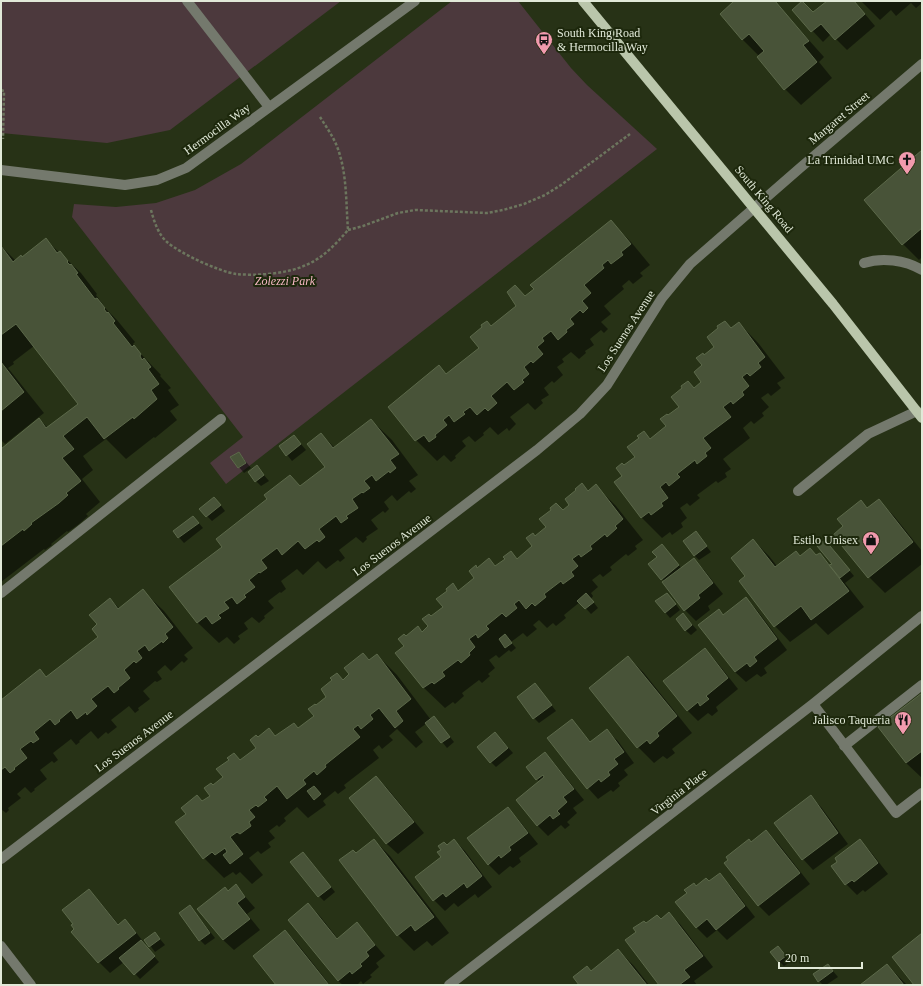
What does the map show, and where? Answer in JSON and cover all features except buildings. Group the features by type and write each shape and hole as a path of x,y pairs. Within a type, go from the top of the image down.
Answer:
{"main road":[{"name":"South King Road","path":"583,1 833,304 919,414"}],"street":[{"path":"187,1 269,107"},
{"name":"Hermocilla Way","path":"1,170 125,184 157,180 186,168 415,1"},
{"name":"Margaret Street","path":"754,208 922,64"},
{"name":"Los Suenos Avenue","path":"1,859 524,460 580,414 607,385 662,298 690,264 754,208"},
{"path":"864,264 874,260 894,261 917,267 922,270"},
{"path":"798,491 868,434 919,414"},
{"path":"1,593 220,419"},
{"name":"Virginia Place","path":"449,985 813,704 922,616"},
{"path":"844,746 922,685"},
{"path":"813,704 896,813 922,793"},
{"path":"1,946 31,985"}],"path":[{"path":"1,90 4,91 3,139"},
{"path":"320,117 339,151 345,175 348,230"},
{"path":"150,210 156,226 166,241 184,254 235,274 282,272 305,266 321,257 338,242 348,230 398,213 415,210 486,213 524,204 561,185 630,134"}],"green space":[{"path":"1,1 341,1 170,130 107,143 1,133"},
{"name":"Zolezzi Park","path":"452,1 518,1 571,68 587,85 657,149 226,484 210,463 243,437 72,217 74,204 116,207 156,203 195,190 241,164"}],"place":[{"name":"South King Road & Hermocilla Way","path":"544,55"},
{"name":"La Trinidad UMC","path":"907,175"},
{"name":"Estilo Unisex","path":"871,555"},
{"name":"Jalisco Taqueria","path":"903,735"}]}
